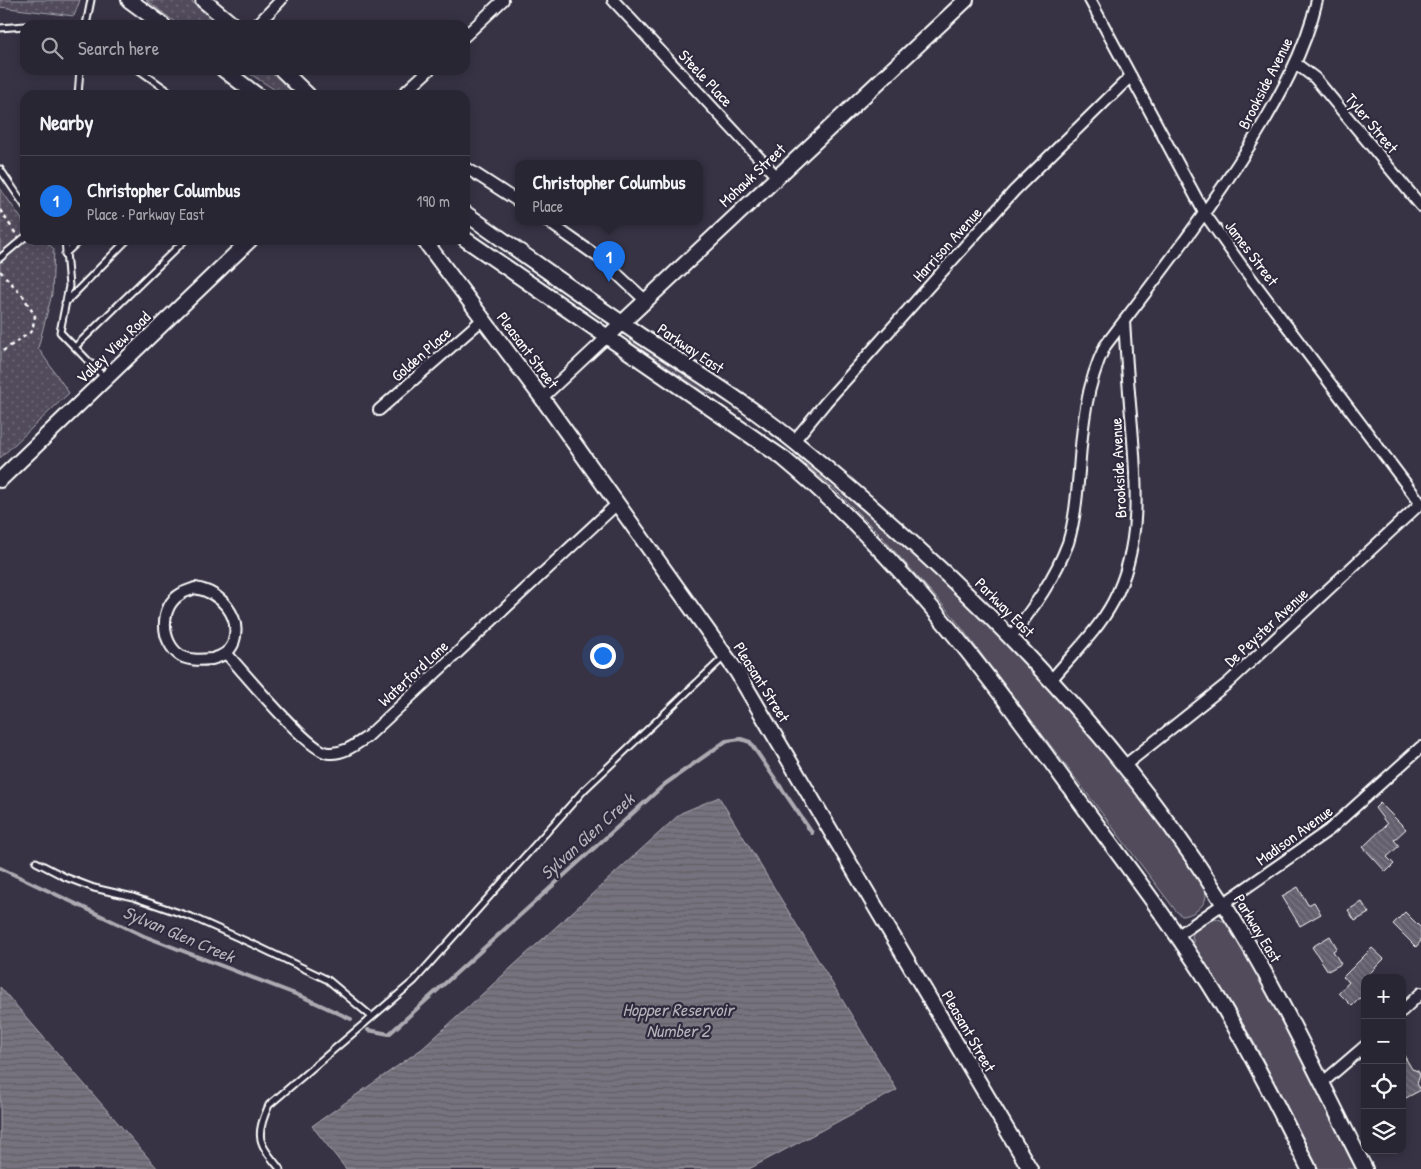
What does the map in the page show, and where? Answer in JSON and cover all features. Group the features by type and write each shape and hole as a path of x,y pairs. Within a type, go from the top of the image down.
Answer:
{"street":[{"path":"129,0 156,20"},
{"path":"203,0 226,20"},
{"path":"262,20 281,0"},
{"path":"470,31 503,0"},
{"name":"Steele Place","path":"613,0 776,176"},
{"name":"Mohawk Street","path":"542,398 776,176 966,0"},
{"name":"James Street","path":"1090,0 1205,214 1241,265 1421,503"},
{"name":"Brookside Avenue","path":"1011,637 1053,576 1068,542 1076,505 1086,400 1102,352 1205,214 1269,115 1295,63 1317,0"},
{"name":"Tyler Street","path":"1295,63 1315,78 1421,206"},
{"path":"231,75 250,90"},
{"path":"287,75 303,90"},
{"path":"407,90 424,75"},
{"name":"Harrison Avenue","path":"794,441 826,402 1014,191 1131,76"},
{"path":"470,170 515,199"},
{"name":"Parkway East","path":"470,216 794,441 936,564 1052,678 1176,833 1224,904 1278,997 1365,1169"},
{"path":"554,225 601,259 645,300"},
{"path":"470,242 783,458 826,494 863,530 945,622 1029,731 1177,936 1220,1001 1252,1056 1309,1169"},
{"name":"Valley View Road","path":"0,480 245,245"},
{"name":"Pleasant Street","path":"428,245 542,398 726,656 793,764 1030,1169"},
{"name":"Golden Place","path":"379,410 483,319"},
{"name":"Brookside Avenue","path":"1052,678 1100,622 1114,601 1128,562 1136,526 1137,480 1124,321"},
{"name":"De Peyster Avenue","path":"1124,766 1228,683 1421,503"},
{"name":"Waterford Lane","path":"226,653 309,743 328,754 344,752 367,737 617,504"},
{"path":"195,588 208,590 221,598 230,611 235,627 233,644 226,653 218,658 198,661 182,656 172,647 165,632 166,615 174,599 180,594 195,588"},
{"name":"Madison Avenue","path":"1177,936 1329,830 1421,747"},
{"path":"1406,1007 1421,994"},
{"path":"1322,1083 1361,1049"}],"lane":[{"path":"87,20 91,0"},
{"path":"0,28 20,26"},
{"path":"78,90 80,75"},
{"path":"146,75 167,90"},
{"path":"0,170 20,199"},
{"path":"0,258 20,241"},
{"path":"65,245 69,286 60,332 106,378"},
{"path":"65,254 75,245"},
{"path":"64,304 122,245"},
{"path":"75,347 180,245"},
{"path":"280,1169 262,1146 261,1123 269,1105 414,981 584,790 726,656"},
{"path":"36,862 65,877 94,888 133,897 194,918 259,947 328,980 372,1017"}],"path":[{"path":"0,210 20,234"},
{"path":"0,271 23,296 36,316 32,331 0,353"}],"shaded area":[{"path":"0,0 80,0 74,16 0,7"},
{"path":"146,0 190,0 213,20 172,20"},
{"path":"252,75 277,75 294,90 275,90"},
{"path":"0,188 20,217 20,245 50,245 54,249 52,294 38,348 69,393 0,458"},
{"path":"632,339 717,394 704,392 630,342"},
{"path":"800,457 818,469 924,561 1025,658 1150,809 1205,889 1205,899 1196,911 1182,916 1176,911 951,614 880,535 835,490 799,459"},
{"path":"1215,918 1226,922 1252,964 1358,1169 1319,1169 1254,1042 1194,945 1192,936 1195,930"}],"water":[{"name":"Hopper Reservoir Number 2","path":"719,797 897,1090 749,1169 346,1169 312,1126 423,1048 681,813"},
{"path":"0,987 158,1169 0,1169"}],"building":[{"path":"1380,803 1406,829 1394,840 1399,846 1387,857 1394,864 1386,872 1363,847 1387,824 1375,808"},
{"path":"1298,887 1308,905 1314,902 1321,914 1300,926 1282,896"},
{"path":"1362,902 1369,913 1355,921 1348,910"},
{"path":"1405,912 1421,928 1421,941 1416,947 1393,924"},
{"path":"1330,936 1337,948 1333,951 1341,964 1328,971 1312,947"},
{"path":"1372,948 1384,959 1369,974 1361,974 1361,997 1352,1006 1339,993 1349,982 1343,977"},
{"path":"1406,1059 1412,1069 1418,1071 1420,1075 1417,1084 1421,1090 1406,1098"}],"waterway":[{"name":"Sylvan Glen Creek","path":"368,1030 389,1034 665,784 726,741 741,739 750,742 812,833"},
{"name":"Sylvan Glen Creek","path":"0,868 144,936 303,997 351,1019"}],"place":[{"name":"Christopher Columbus","path":"609,282"}]}
